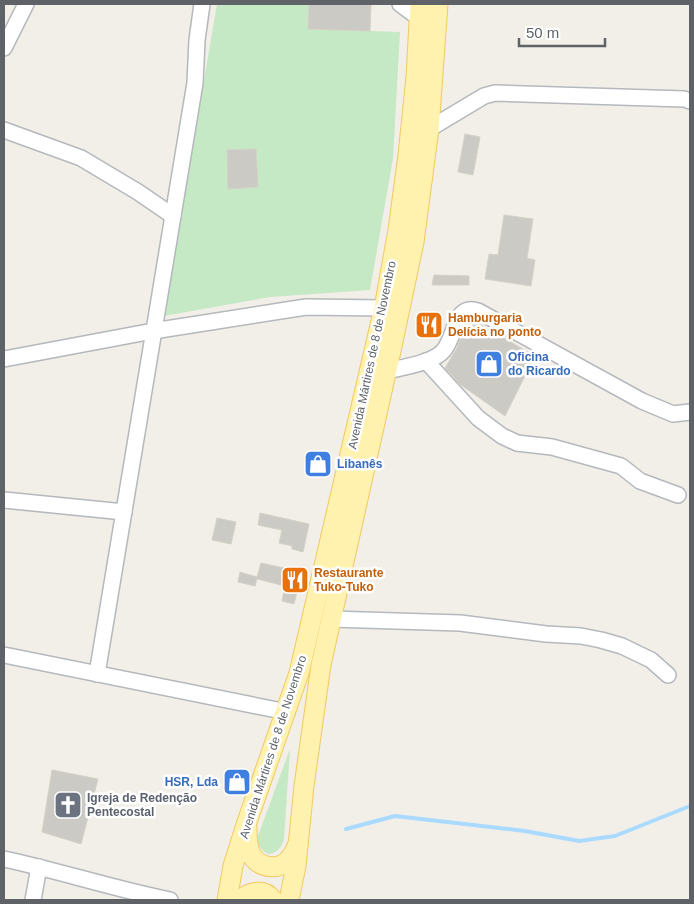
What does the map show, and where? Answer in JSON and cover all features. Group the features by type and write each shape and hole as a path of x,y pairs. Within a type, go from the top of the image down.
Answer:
{"main road":[{"name":"Avenida Mártires de 8 de Novembro","path":"289,900 296,866 313,713 321,665 414,242 429,129 438,4"},
{"name":"Avenida Mártires de 8 de Novembro","path":"227,900 233,866 299,673 310,632 384,308 408,155 420,11"},
{"path":"247,822 248,845 252,856 265,866 272,868 281,866 290,859 299,842"},
{"path":"240,900 248,893 257,892 265,893 273,900"}],"street":[{"path":"4,48 26,4"},
{"path":"97,674 195,83 197,40 202,4"},
{"path":"400,4 420,11"},
{"path":"429,129 484,96 495,94 690,101"},
{"path":"4,130 81,158 138,192 173,216"},
{"path":"4,359 153,331 306,307 384,308"},
{"path":"386,371 438,356 450,341 458,317 463,311 471,308 642,401 673,414 690,412"},
{"path":"426,361 478,418 502,436 517,443 552,447 621,466 640,481 678,495"},
{"path":"4,500 124,512"},
{"path":"331,619 460,624 581,636 622,646 651,660 668,675"},
{"path":"4,655 286,712"},
{"path":"4,859 122,890 170,900"},
{"path":"33,900 39,867"}],"green space":[{"path":"217,4 310,4 308,29 400,32 393,158 370,290 270,297 164,316"},
{"path":"290,749 284,838 279,849 268,854 260,846 258,836"}],"building":[{"path":"309,4 371,5 370,31 308,29"},
{"path":"465,134 480,137 473,175 458,172"},
{"path":"256,149 258,187 228,189 227,150"},
{"path":"504,215 533,219 527,258 535,260 531,286 485,279 489,254 498,255"},
{"path":"434,275 469,276 469,285 432,285"},
{"name":"Oficina do Ricardo","path":"471,319 535,356 505,416 461,385 445,368 457,348 465,326"},
{"path":"260,513 309,524 303,552 292,549 292,546 279,543 282,530 258,525"},
{"path":"217,518 236,522 231,544 212,540"},
{"path":"261,563 302,572 294,604 282,601 285,586 257,579 255,586 238,582 240,572 257,577"},
{"name":"Igreja de Redenção Pentecostal","path":"52,770 98,779 81,844 42,832"}],"waterway":[{"path":"346,829 395,816 525,831 579,841 615,836 690,806"}],"place":[{"name":"Hamburgaria Delícia no ponto","path":"429,325"},
{"name":"Oficina do Ricardo","path":"489,364"},
{"name":"Libanês","path":"318,464"},
{"name":"Restaurante Tuko-Tuko","path":"295,580"},
{"name":"HSR, Lda","path":"237,782"},
{"name":"Igreja de Redenção Pentecostal","path":"68,805"}]}
